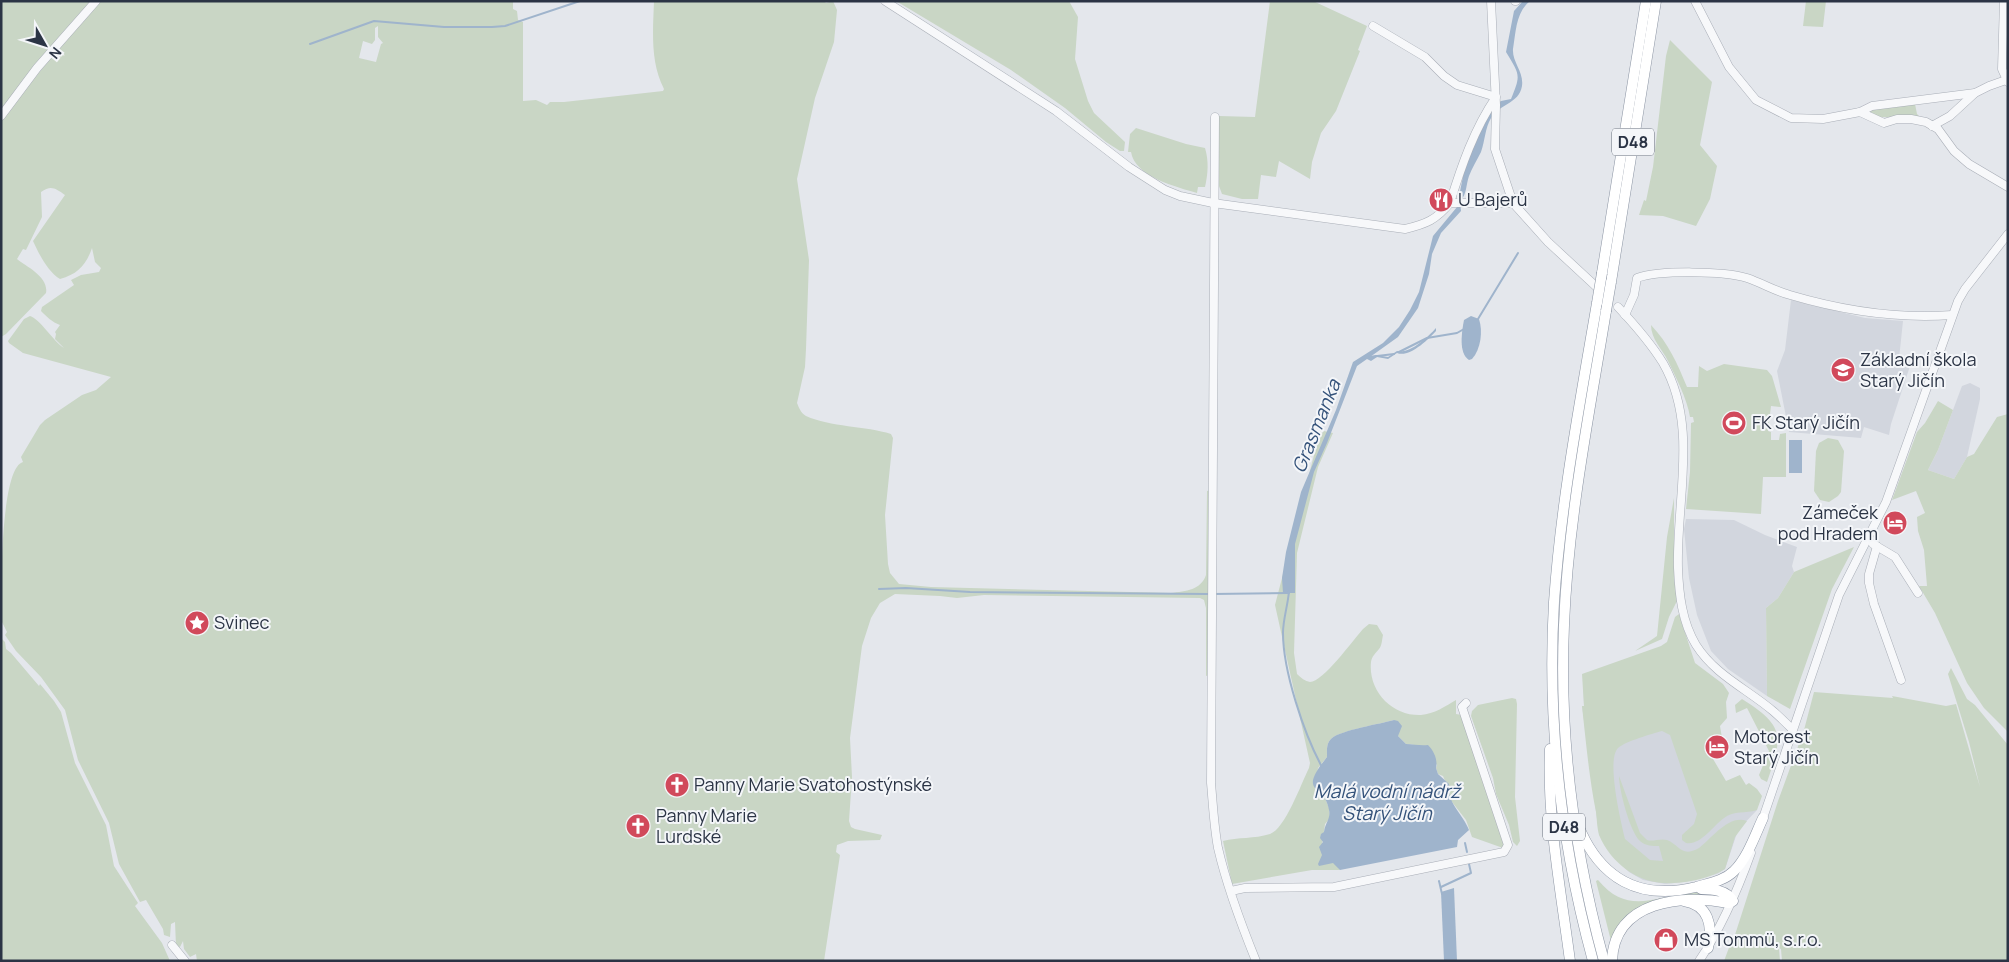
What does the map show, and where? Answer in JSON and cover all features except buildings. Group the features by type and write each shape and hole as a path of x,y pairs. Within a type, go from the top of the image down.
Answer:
{"highway":[{"name":"D48","path":"1593,961 1576,895 1563,820 1556,757 1553,691 1554,618 1559,546 1646,1"},
{"name":"D48","path":"1604,961 1582,870 1566,756 1563,690 1565,601 1577,494 1656,1"},
{"path":"1553,691 1549,761 1551,794 1555,851 1570,961"},
{"path":"1572,804 1579,826 1590,849 1602,865 1613,876 1632,886 1646,890 1675,891 1688,889 1718,881 1734,872 1750,847 1763,818"},
{"path":"1612,961 1616,936 1631,917 1646,908 1664,903 1704,898 1729,903 1733,902 1729,896 1720,891 1688,889"},
{"path":"1683,901 1698,906 1708,916 1711,929 1708,948"}],"street":[{"path":"1,116 37,68 96,1"},
{"path":"885,1 1056,111 1130,167 1165,190 1180,196 1213,203 1405,228 1428,223 1455,203 1513,203"},
{"path":"1491,1 1496,149 1513,203 1548,242 1604,294"},
{"path":"1695,1 1729,67 1756,100 1791,118 1823,119 1860,112 1872,106 1975,93"},
{"path":"1932,126 1950,116 1975,93 1989,86 2007,81 2002,68 2004,1"},
{"path":"1373,26 1425,56 1444,76 1457,85 1496,105"},
{"path":"1455,203 1458,174 1482,118 1496,105"},
{"path":"1860,112 1884,123 1897,119 1926,122 1938,129 1954,152 1969,164 2008,187"},
{"path":"1215,116 1213,203 1212,783 1219,849 1235,908 1256,961"},
{"path":"1699,961 1733,902 1839,595 1886,502 1952,315 1965,289 2008,234"},
{"path":"1625,315 1634,296 1637,278 1668,273 1733,275 1748,278 1790,295 1877,314 1923,317 1952,315"},
{"path":"1618,307 1650,342 1664,365 1676,395 1682,421 1684,453 1677,545 1679,583 1686,626 1696,646 1716,668 1739,688 1772,710 1792,730"},
{"path":"1866,541 1896,557 1918,593"},
{"path":"1877,546 1869,574 1869,583 1901,680"},
{"path":"1231,891 1245,888 1334,887 1504,852 1508,845 1462,707 1466,703"},
{"path":"172,945 185,961"}],"shaded area":[{"name":"Základní škola Starý Jičín","path":"1791,300 1865,318 1903,321 1899,359 1911,363 1889,435 1864,427 1861,438 1789,432 1777,371 1785,350"},
{"path":"1970,383 1980,388 1980,399 1967,457 1954,479 1928,470 1938,450 1962,386"},
{"path":"1686,519 1734,520 1765,535 1797,547 1792,566 1794,572 1778,598 1766,608 1767,696 1728,669 1711,651 1697,615 1689,578 1684,529"},
{"path":"1641,663 1716,794 1757,810 1738,830 1725,869 1717,874 1684,882 1665,884 1643,880 1629,872 1611,854 1599,834 1582,706 1584,706 1583,680"}],"green space":[{"path":"1,1 92,1 1,112"},
{"name":"Svinec","path":"101,1 513,1 513,9 517,11 518,20 523,22 523,101 536,100 547,105 550,102 663,91 654,57 654,1 824,1 826,3 833,1 837,10 834,42 815,98 797,179 809,260 805,367 797,403 804,415 816,420 891,434 893,438 885,515 890,573 899,584 931,587 1171,593 1187,590 1201,584 1206,575 1207,491 1211,490 1209,675 1206,676 1206,608 1204,600 1200,598 984,595 957,598 895,594 880,603 871,618 862,646 850,738 852,777 849,821 851,827 855,829 882,835 880,840 848,841 837,845 836,852 840,855 824,961 197,961 196,954 190,957 184,949 183,941 180,947 176,946 175,922 171,924 170,937 164,935 163,929 146,900 140,902 119,864 109,823 78,760 65,710 41,677 16,651 5,635 7,632 1,620 3,533 10,485 15,469 23,462 21,457 45,420 82,395 96,390 111,377 23,353 8,341 24,319 30,316 38,321 55,340 64,348 55,339 55,332 60,325 52,321 41,311 42,307 74,285 71,280 81,275 99,272 101,268 95,262 92,248 80,268 60,279 41,257 33,241 65,195 56,189 50,188 41,192 42,217 26,250 23,249 17,259 41,277 46,287 46,293 1,337 1,120 49,60","holes":["378,26 378,37 383,43 381,44 376,62 359,58 363,41 372,44 375,40 375,28"]},
{"path":"896,1 1069,1 1078,17 1075,59 1088,101 1094,113 1125,142 1124,151 1120,151 1106,142 1065,108 1011,70"},
{"path":"1270,1 1313,1 1367,26 1358,50 1360,51 1336,111 1321,133 1312,162 1310,179 1279,161 1276,177 1261,175 1258,199 1242,199 1222,194 1219,186 1219,116 1255,117"},
{"path":"1806,1 1826,1 1823,27 1803,26"},
{"path":"1670,40 1712,82 1700,145 1717,166 1710,199 1696,226 1663,216 1639,215 1644,200 1646,201 1653,167 1666,56"},
{"path":"1915,104 1917,114 1921,118 1878,117 1868,114 1867,110"},
{"path":"1136,128 1205,148 1208,168 1205,187 1198,187 1197,193 1179,188 1158,180 1140,168 1134,161 1131,152 1128,152 1130,134"},
{"path":"1651,325 1668,347 1687,387 1698,387 1699,366 1707,371 1724,364 1767,370 1772,376 1781,407 1771,406 1768,431 1771,432 1771,440 1779,440 1780,434 1786,433 1786,477 1763,477 1761,514 1686,509 1690,472 1691,423 1694,422 1693,417 1690,417 1678,381 1651,330"},
{"path":"1938,401 1953,410 1938,450 1928,470 1954,479 1967,457 1974,454 1997,417 2008,414 2008,732 1984,708 1967,683 1935,613 1919,586 1927,586 1924,550 1918,531 1917,517 1925,513 1916,491 1892,500 1917,432 1925,423"},
{"path":"1324,431 1333,433 1318,467 1297,553 1294,653 1297,674 1308,682 1316,680 1338,660 1363,629 1369,624 1377,625 1383,635 1381,646 1371,660 1371,673 1373,683 1378,692 1392,706 1410,714 1421,715 1431,713 1456,700 1456,714 1462,715 1505,844 1503,848 1472,837 1466,820 1449,798 1448,788 1443,776 1438,774 1437,765 1420,748 1406,744 1398,736 1394,720 1353,730 1332,738 1328,744 1327,757 1318,768 1315,789 1325,798 1330,818 1325,824 1322,845 1340,870 1312,870 1232,884 1223,841 1264,836 1276,830 1287,815 1309,768 1310,763 1275,605 1319,436"},
{"path":"1828,438 1838,440 1844,451 1841,492 1829,502 1820,500 1814,491 1816,451 1819,443"},
{"path":"1674,498 1674,576 1677,601 1669,617 1662,639 1635,651 1657,636 1667,537"},
{"path":"1854,547 1832,589 1790,709 1767,696 1766,608 1778,598 1794,572"},
{"path":"1679,614 1695,663 1723,684 1729,693 1726,702 1727,718 1720,726 1722,738 1706,747 1726,781 1740,775 1746,785 1749,783 1762,796 1757,810 1728,816 1701,839 1686,843 1682,840 1682,835 1694,824 1697,814 1670,735 1662,731 1633,740 1618,748 1613,765 1614,778 1625,839 1650,860 1663,861 1659,846 1651,846 1640,841 1632,829 1621,791 1619,776 1640,833 1647,840 1667,840 1681,850 1688,852 1699,848 1727,824 1740,820 1747,821 1735,837 1725,869 1714,875 1694,881 1662,883 1639,877 1629,871 1612,856 1599,835 1582,706 1584,706 1582,674 1661,646 1667,642 1675,617"},
{"path":"1,638 5,642 6,649 39,686 40,684 61,712 75,763 106,825 114,866 138,903 135,906 162,943 170,961 1,961"},
{"path":"1951,668 1967,699 1975,705 2008,745 2008,961 1782,961 1781,949 1779,948 1780,961 1724,961 1730,945 1734,944 1733,941 1778,801 1804,730 1814,692 1893,698 1892,696 1946,706 1956,704 1980,787 1969,742 1948,674"},
{"path":"1512,698 1516,699 1517,704 1515,797 1520,841 1517,846 1513,842 1509,825 1496,794 1493,778 1471,716 1472,711 1478,705"},
{"path":"1742,699 1766,717 1777,733 1776,753 1767,782 1761,779 1759,775 1769,751 1747,708 1736,713 1735,705"},
{"path":"1598,880 1608,891 1629,900 1651,900 1697,892 1723,897 1635,910 1623,921 1612,945 1596,881"}],"water":[{"path":"1530,1 1525,5 1519,16 1513,49 1522,81 1520,92 1517,97 1495,113 1489,122 1481,152 1470,173 1465,193 1460,201 1461,211 1441,233 1432,254 1429,274 1418,308 1398,337 1370,357 1376,355 1388,357 1397,351 1413,348 1436,328 1436,331 1413,351 1402,354 1397,353 1388,359 1377,357 1371,361 1367,359 1357,366 1314,472 1295,544 1295,593 1283,593 1282,578 1286,552 1301,492 1336,410 1353,362 1383,343 1399,327 1419,292 1433,236 1457,207 1464,171 1485,118 1491,108 1501,101 1511,99 1518,75 1506,52 1514,11 1522,2"},
{"path":"1471,316 1479,319 1481,334 1475,355 1469,360 1463,352 1462,336 1464,320"},
{"path":"1789,440 1802,440 1802,473 1789,473"},
{"name":"Malá vodní nádrž Starý Jičín","path":"1394,720 1398,721 1402,726 1398,736 1406,744 1428,745 1432,750 1436,759 1438,774 1449,784 1452,802 1469,830 1458,840 1457,847 1340,870 1333,863 1319,866 1322,855 1319,847 1323,842 1320,838 1329,819 1329,813 1323,795 1313,784 1318,769 1327,757 1329,742 1332,738 1344,732"},
{"path":"1454,888 1457,961 1444,961 1441,892"}],"waterway":[{"path":"310,44 374,21 444,27 505,26 580,1"},
{"path":"1478,319 1518,253"},
{"path":"1399,352 1427,338 1457,333 1464,329"},
{"path":"1369,357 1394,354"},
{"path":"879,589 906,588 970,592 1209,594"},
{"name":"Grasmanka","path":"1289,591 1283,633 1287,665 1302,720 1322,767"},
{"path":"1213,594 1289,593"},
{"path":"1465,843 1467,852"},
{"path":"1441,887 1471,873 1469,864"},
{"name":"Grasmanka","path":"1439,881 1442,894"}],"place":[{"name":"U Bajerů","path":"1441,200"},
{"name":"Základní škola Starý Jičín","path":"1843,370"},
{"name":"FK Starý Jičín","path":"1734,423"},
{"name":"Zámeček pod Hradem","path":"1895,523"},
{"name":"Svinec","path":"197,623"},
{"name":"Motorest Starý Jičín","path":"1717,747"},
{"name":"Panny Marie Svatohostýnské","path":"677,785"},
{"name":"Panny Marie Lurdské","path":"638,826"},
{"name":"MS Tommü, s.r.o.","path":"1666,940"}]}
